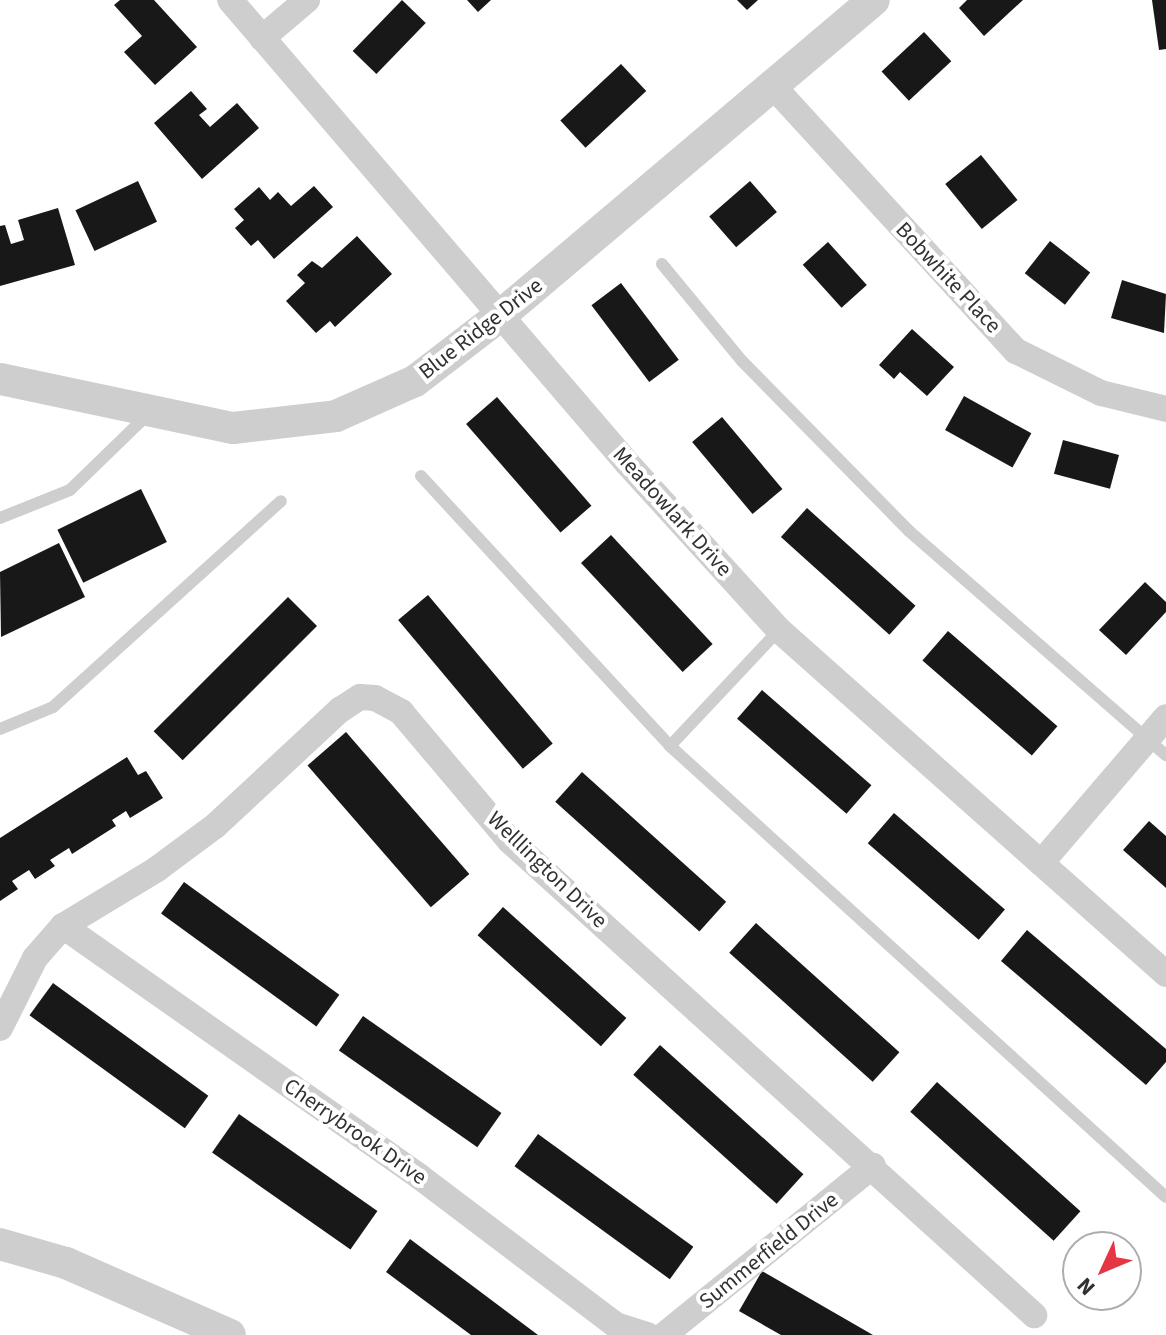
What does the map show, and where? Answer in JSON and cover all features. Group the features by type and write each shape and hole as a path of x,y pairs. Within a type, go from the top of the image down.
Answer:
{"street":[{"name":"Meadowlark Drive","path":"230,0 627,463 779,630 1166,974"},
{"path":"262,38 307,0"},
{"name":"Blue Ridge Drive","path":"0,379 233,428 336,416 415,381 501,315 874,0"},
{"name":"Bobwhite Place","path":"772,85 1016,351 1101,393 1166,409"},
{"name":"Welllington Drive","path":"0,1028 35,958 63,926 157,869 215,826 340,710 360,697 375,698 401,712 510,841 873,1166 1034,1315"},
{"path":"1041,863 1156,747 1166,717"},
{"name":"Cherrybrook Drive","path":"63,926 420,1177 616,1325 647,1335"},
{"name":"Summerfield Drive","path":"664,1335 873,1166"},
{"path":"0,1244 66,1263 230,1335"}],"lane":[{"path":"662,264 742,361 909,531 1156,747"},
{"path":"0,518 70,490 140,422 146,412"},
{"path":"421,476 670,746 1166,1197"},
{"path":"0,729 53,707 281,501"},
{"path":"670,746 779,630"}],"building":[{"path":"120,0 154,0 197,47 155,85 124,52 142,36 114,5"},
{"path":"402,0 426,23 376,74 353,51"},
{"path":"467,0 491,0 478,12"},
{"path":"737,0 758,0 747,10"},
{"path":"967,0 1023,0 984,36 959,8"},
{"path":"1152,0 1166,0 1166,49 1159,50"},
{"path":"924,32 951,61 909,101 882,72"},
{"path":"621,64 646,91 586,148 560,121"},
{"path":"191,91 207,109 199,115 210,127 237,103 259,128 202,179 154,123"},
{"path":"981,155 1018,200 982,229 945,184"},
{"path":"138,181 157,222 94,251 75,210"},
{"path":"750,181 777,212 736,247 709,216"},
{"path":"314,186 333,207 274,259 258,240 251,246 235,228 244,220 234,209 259,187 270,200 278,192 291,206"},
{"path":"58,208 75,265 0,286 0,226 5,225 11,244 24,240 18,220"},
{"path":"357,236 392,274 335,327 330,321 316,333 286,301 305,283 297,275 312,261 322,268"},
{"path":"1050,241 1090,272 1065,305 1025,273"},
{"path":"828,242 867,285 842,308 803,265"},
{"path":"1122,280 1166,294 1164,333 1111,318"},
{"path":"621,283 679,360 649,382 591,305"},
{"path":"912,329 954,367 927,396 900,372 894,379 879,365"},
{"path":"964,396 1031,433 1012,467 945,430"},
{"path":"497,397 591,506 561,533 466,424"},
{"path":"722,417 782,489 753,514 692,442"},
{"path":"1063,440 1119,455 1110,489 1054,474"},
{"path":"141,489 167,542 83,583 57,530"},
{"path":"807,508 915,606 889,635 781,537"},
{"path":"611,535 713,644 683,672 581,563"},
{"path":"59,543 85,597 1,637 0,572"},
{"path":"1145,582 1166,602 1166,612 1126,655 1099,630"},
{"path":"428,595 553,744 523,769 398,620"},
{"path":"288,597 317,626 183,760 154,731"},
{"path":"948,631 1057,726 1032,756 922,660"},
{"path":"762,690 871,785 847,814 737,719"},
{"path":"346,732 469,874 431,907 308,765"},
{"path":"127,757 138,775 146,771 163,798 130,818 126,811 112,820 116,826 72,854 69,848 50,860 55,866 35,879 29,870 12,881 18,889 0,901 0,838"},
{"path":"582,772 726,902 699,932 555,802"},
{"path":"894,813 1005,909 979,940 868,843"},
{"path":"1149,821 1166,836 1166,888 1123,850"},
{"path":"184,882 339,995 316,1026 161,914"},
{"path":"503,907 626,1018 601,1046 478,935"},
{"path":"756,923 899,1052 873,1082 729,953"},
{"path":"1027,930 1166,1049 1166,1062 1146,1085 1001,961"},
{"path":"53,983 208,1096 185,1128 29,1015"},
{"path":"363,1016 501,1113 477,1147 339,1050"},
{"path":"660,1045 803,1174 777,1204 633,1075"},
{"path":"937,1082 1080,1211 1054,1241 910,1112"},
{"path":"239,1114 377,1211 350,1249 212,1153"},
{"path":"538,1134 693,1247 670,1279 514,1166"},
{"path":"410,1239 538,1335 471,1335 386,1272"},
{"path":"762,1271 873,1335 781,1335 739,1311"}]}
